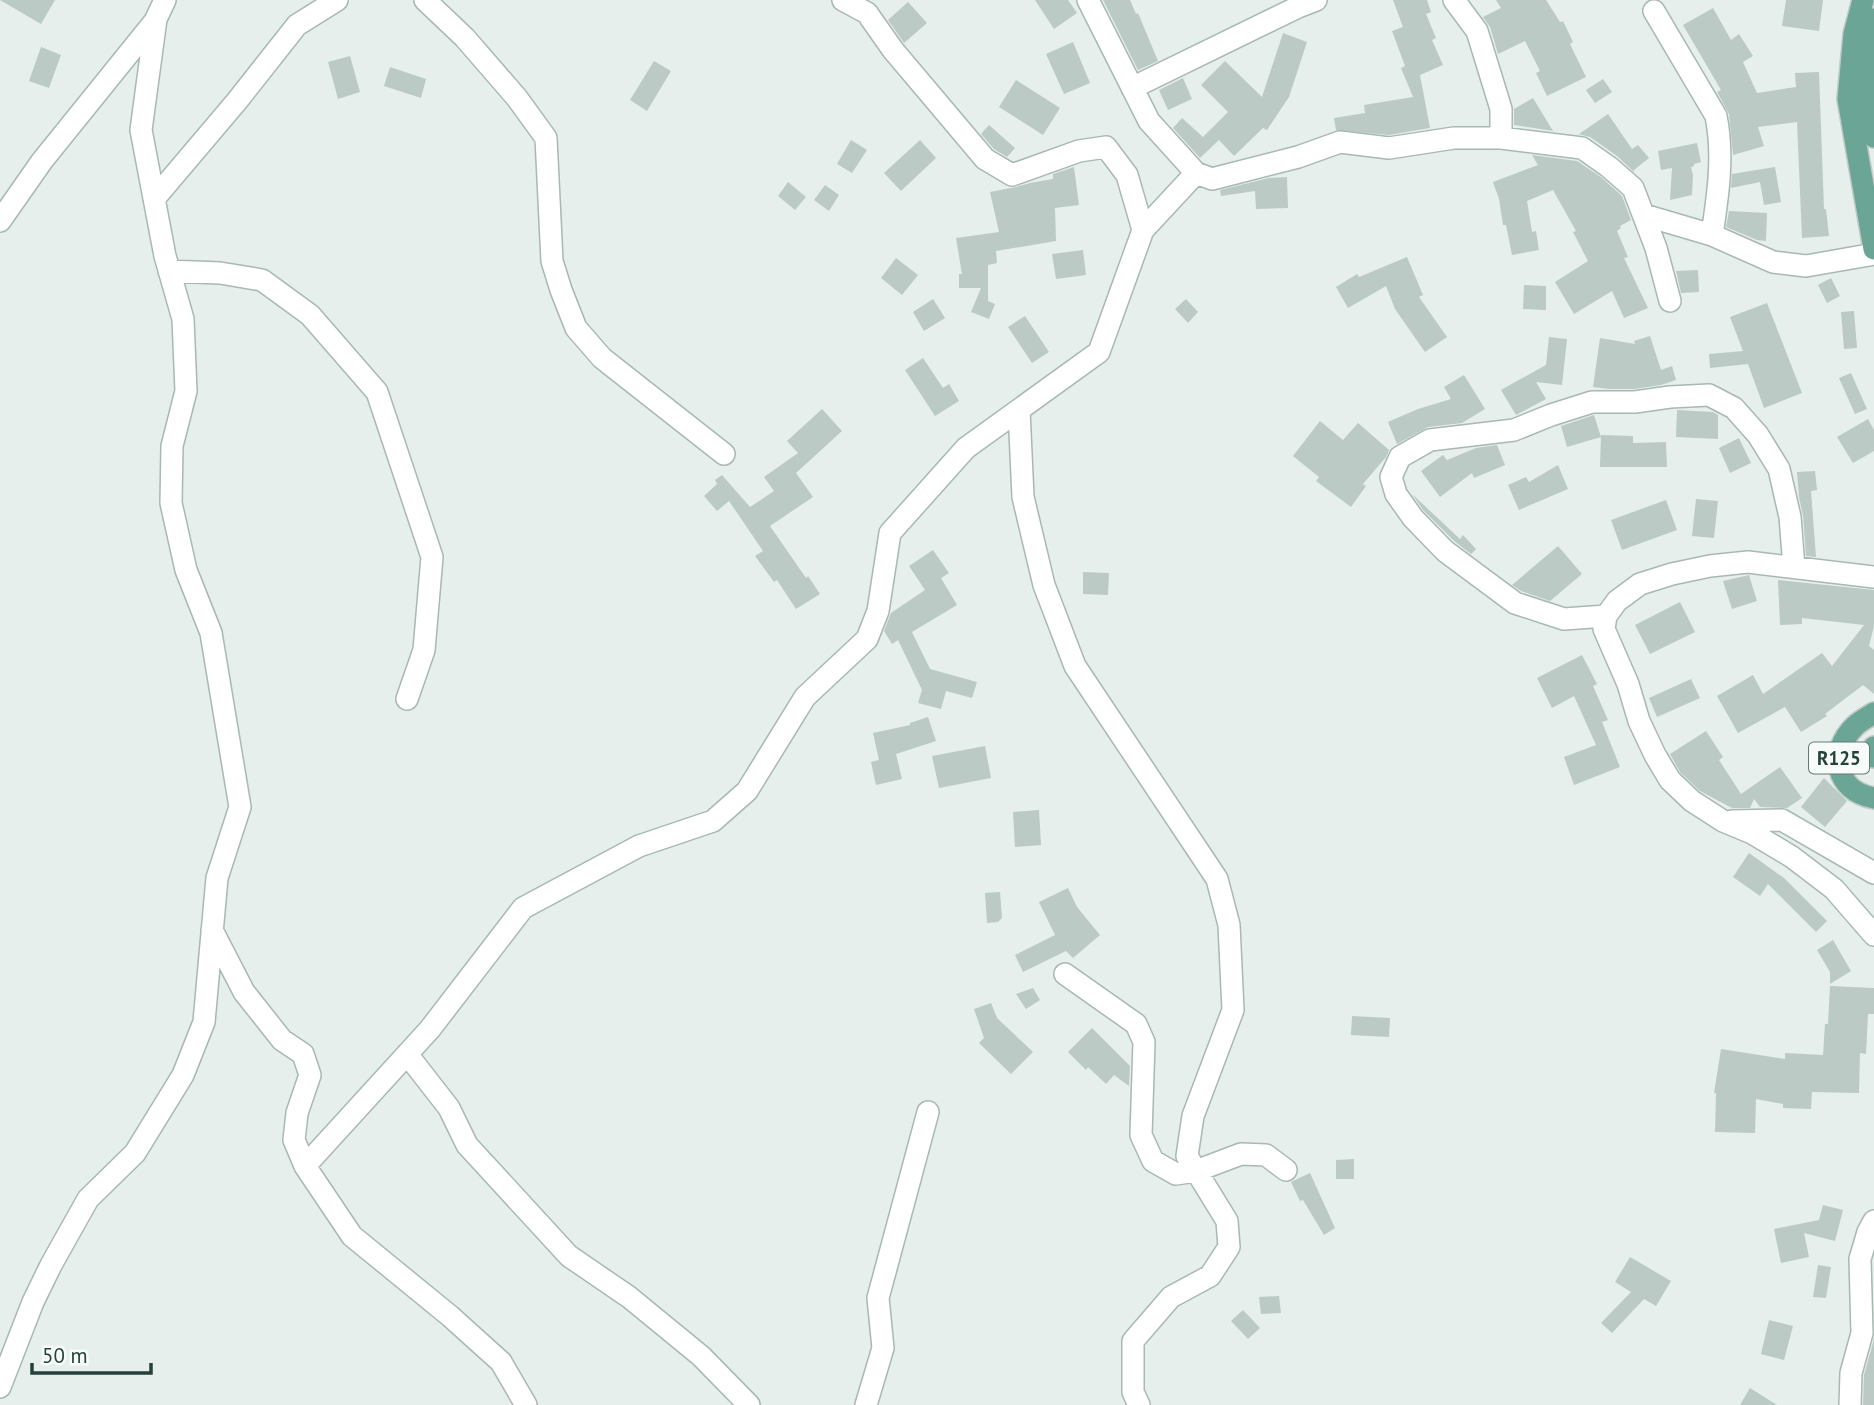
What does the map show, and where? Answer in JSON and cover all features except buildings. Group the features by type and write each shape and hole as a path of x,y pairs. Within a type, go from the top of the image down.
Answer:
{"main road":[{"path":"1863,0 1854,34 1848,99 1874,251"},
{"path":"1874,19 1869,32 1868,96 1874,137"},
{"name":"R125","path":"1874,713 1855,725 1839,749 1839,771 1847,785 1861,796 1874,798"},
{"name":"R125","path":"1874,747 1874,757"}],"street":[{"path":"154,199 298,25 337,0"},
{"path":"425,0 465,38 517,98 546,138 552,261 576,328 602,358 723,454"},
{"path":"843,0 867,13 893,50 985,159 1012,175 1079,151 1106,147 1127,175 1143,230"},
{"path":"1088,0 1149,121 1196,173 1212,179 1298,157 1340,142 1390,148 1454,138 1501,138 1582,149 1609,167 1633,188 1656,248 1670,301"},
{"path":"1132,88 1316,0"},
{"path":"1454,0 1477,32 1501,108 1501,138"},
{"path":"0,1387 33,1302 88,1199 135,1153 183,1074 205,1022 217,878 240,807 211,633 187,570 172,503 172,446 186,391 183,319 169,271 141,130 160,10"},
{"path":"0,221 42,161 160,10"},
{"path":"1654,10 1716,116 1720,160 1712,235"},
{"path":"305,1166 430,1028 523,908 639,846 713,821 747,791 805,697 867,639 878,611 890,533 966,448 1099,352 1143,230 1196,173"},
{"path":"1644,215 1712,235 1773,262 1806,266 1874,251"},
{"path":"169,271 220,273 262,280 310,315 377,392 432,558 424,650 407,699"},
{"path":"1606,616 1564,619 1515,603 1454,558 1413,518 1395,494 1391,477 1400,457 1430,440 1514,430 1592,402 1635,402 1709,395 1734,408 1758,435 1779,469 1790,517 1794,566"},
{"path":"1019,410 1023,497 1044,585 1075,666 1217,879 1228,925 1233,1010 1193,1116 1187,1156 1227,1222 1229,1247 1210,1276 1171,1297 1133,1341 1133,1392 1139,1405"},
{"path":"1874,577 1748,562 1710,566 1640,584 1617,601 1606,616 1604,629 1628,684 1639,721 1670,780 1692,802 1792,857 1834,889 1874,935"},
{"path":"1723,821 1782,820 1874,873"},
{"path":"212,930 244,992 282,1040 303,1054 310,1075 297,1113 294,1140 305,1166 352,1236 500,1362 527,1405"},
{"path":"1065,974 1136,1024 1144,1042 1141,1135 1153,1161 1176,1174 1196,1171 1241,1154 1266,1155 1286,1170"},
{"path":"407,1054 449,1108 467,1144 569,1256 629,1297 701,1356 749,1405"},
{"path":"866,1405 883,1349 878,1298 928,1112"},
{"path":"1850,1405 1851,1373 1862,1333 1860,1259 1872,1229"}]}
